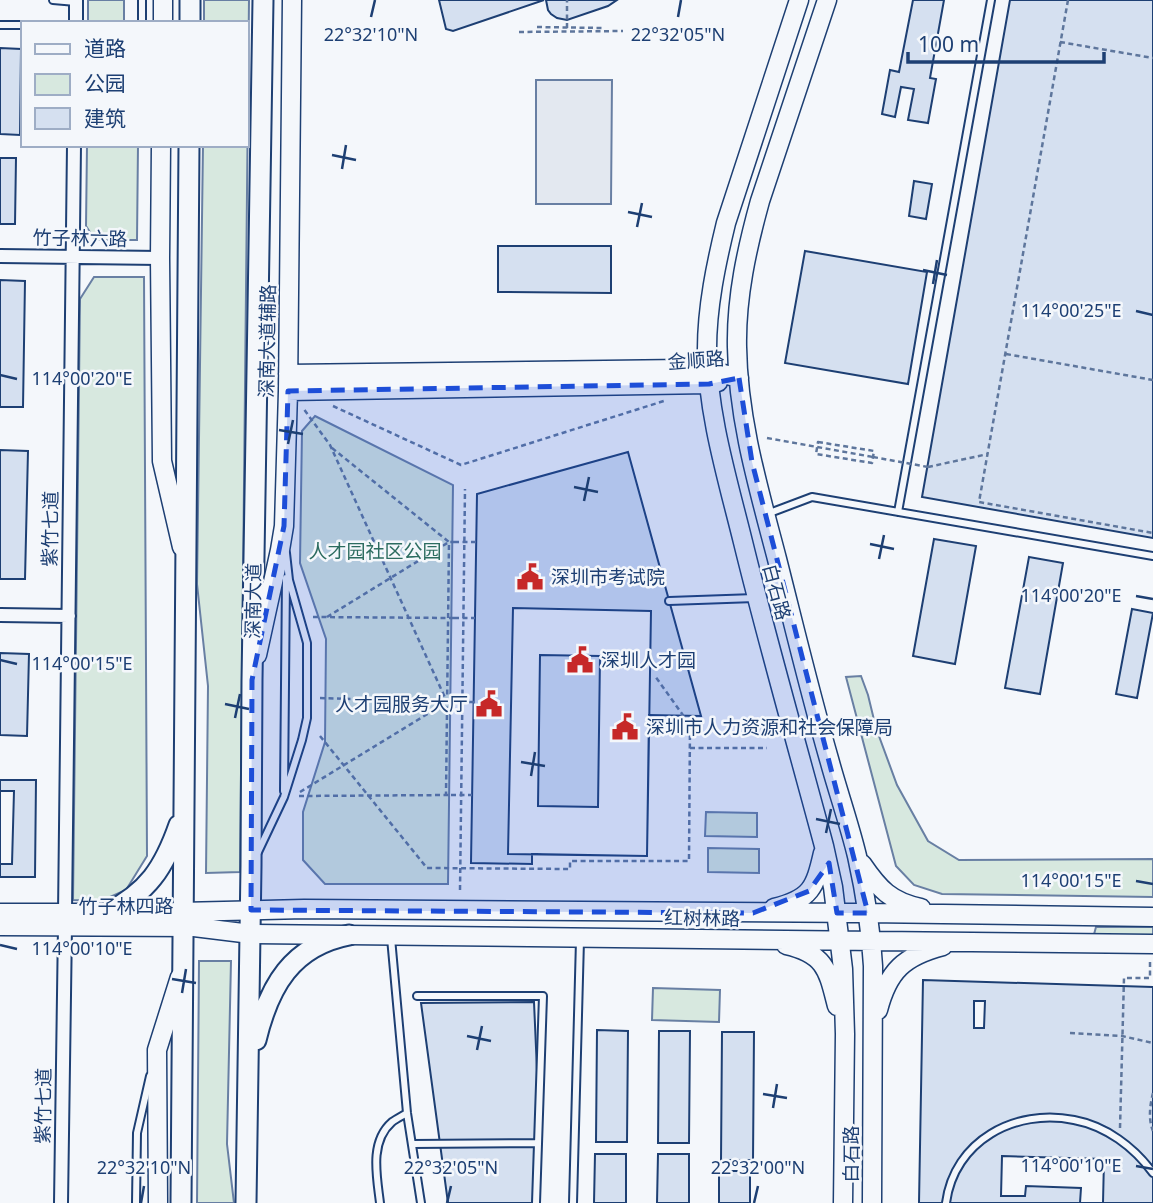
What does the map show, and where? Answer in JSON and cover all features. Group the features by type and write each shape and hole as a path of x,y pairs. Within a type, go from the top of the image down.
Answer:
{"main road":[{"path":"163,0 163,21"},
{"path":"190,21 191,0"},
{"name":"深南大道","path":"246,1203 262,0"},
{"name":"深南大道辅路","path":"252,680 284,526 292,0"},
{"name":"白石路","path":"799,0 726,223 709,316 707,349 709,377 724,464 824,846 837,913 844,969 843,1203"},
{"name":"白石路","path":"827,0 752,231 738,321 739,378 746,434 765,515 828,757 857,855 868,913 872,940 872,1203"},
{"path":"161,147 162,461 185,561"},
{"path":"181,1203 189,147"},
{"name":"金顺路","path":"288,382 739,378"},
{"path":"107,913 146,886 165,858 183,815"},
{"path":"754,913 790,903 809,891 818,875 824,846"},
{"path":"857,855 875,883 895,900 909,906 959,915"},
{"name":"竹子林四路","path":"0,912 65,920 183,920 251,910"},
{"name":"红树林路","path":"251,910 1153,917"},
{"name":"竹子林四路","path":"0,926 107,913 183,920 251,934"},
{"name":"红树林路","path":"251,934 1153,944"},
{"path":"248,1096 259,1029 279,981 291,964 305,952 320,943 349,935"},
{"path":"762,940 802,950 825,966 845,1034"},
{"path":"872,1037 885,986 892,974 914,956 958,942"},
{"path":"158,1203 157,1050 183,967"}],"street":[{"path":"76,1 76,21"},
{"name":"紫竹七道","path":"61,1203 74,147"},
{"name":"竹子林六路","path":"0,256 160,258"},
{"path":"0,615 69,616"}],"lane":[{"path":"52,0 76,1"},
{"path":"142,0 142,21"},
{"path":"898,512 991,0"},
{"path":"0,25 21,25"},
{"path":"156,147 161,169"},
{"path":"765,515 812,497 1153,556"},
{"path":"251,866 284,797 307,718 307,643 289,580 284,526"},
{"path":"284,797 287,561"},
{"path":"669,601 757,598"},
{"path":"391,936 407,1113 422,1203"},
{"path":"573,1203 580,938"},
{"path":"417,996 543,996 537,1203"},
{"path":"136,1203 137,1133 157,1050"},
{"path":"380,1203 376,1166 380,1142 391,1123 407,1113"},
{"path":"946,1203 948,1186 958,1164 972,1146 999,1129 1021,1121 1056,1118 1093,1126 1117,1138 1143,1159 1153,1173"},
{"path":"412,1144 538,1143"}],"path":[{"path":"567,0 567,27"},
{"path":"1068,0 979,502 1153,533"},
{"path":"537,27 603,28"},
{"path":"519,32 623,32"},
{"path":"1060,42 1153,58"},
{"path":"1006,354 1153,380"},
{"path":"329,404 461,465 668,400"},
{"path":"303,408 330,446 408,618 450,702"},
{"path":"766,438 928,467 988,454"},
{"path":"774,441 817,449"},
{"path":"818,442 874,451 872,463 816,454 817,449 818,442"},
{"path":"330,446 449,542"},
{"path":"460,890 465,489"},
{"path":"446,795 450,702 449,542"},
{"path":"327,617 449,542 476,542"},
{"path":"313,617 475,618"},
{"path":"320,736 427,868 570,869 570,861 689,862 690,725 655,676"},
{"path":"320,698 474,702"},
{"path":"450,702 300,794 472,794"},
{"path":"690,748 767,748"},
{"path":"1117,1138 1124,978 1150,978 1150,962"},
{"path":"1070,1033 1122,1036 1153,1043"},
{"path":"1153,1093 1150,1109 1153,1131"}],"highlighted area":[{"path":"739,378 752,462 868,913 837,913 829,863 809,891 753,913 251,910 252,680 284,526 288,391 709,384"}],"green space":[{"path":"88,0 124,0 124,21 88,21"},
{"path":"204,0 249,0 248,97 248,21 204,21"},
{"path":"87,147 138,147 137,240 95,240 86,226"},
{"path":"203,147 247,147 240,872 206,873 208,686 197,584"},
{"path":"94,277 144,277 147,856 126,890 101,901 73,900 80,299"},
{"name":"人才园社区公园","path":"315,416 453,485 448,884 325,884 303,860 303,812 325,742 326,639 300,563 302,431"},
{"path":"861,676 897,785 928,841 959,860 1153,859 1153,897 942,894 914,885 896,866 846,677"},
{"path":"706,812 757,813 757,837 705,836"},
{"path":"708,848 759,849 759,873 708,872"},
{"path":"1096,927 1153,927 1153,938 1093,938"},
{"path":"199,961 231,961 227,1144 234,1203 197,1203"},
{"path":"653,988 720,990 719,1022 652,1020"}],"shaded area":[{"path":"536,80 612,80 611,204 536,204"}],"building":[{"path":"439,0 544,0 453,31 446,29"},
{"path":"546,0 617,0 608,6 567,20 551,14"},
{"path":"913,0 944,0 930,78 936,79 928,123 908,120 914,89 901,87 895,117 882,114 890,70 899,72"},
{"path":"1010,0 1153,0 1153,538 922,497"},
{"path":"0,48 21,49 20,135 0,134"},
{"path":"0,158 16,158 15,224 0,224"},
{"path":"914,181 932,184 926,219 909,216"},
{"path":"498,246 611,246 611,293 498,292"},
{"path":"805,251 927,272 908,384 785,363"},
{"path":"0,280 25,281 23,407 0,407"},
{"path":"0,450 28,451 25,579 0,579"},
{"name":"深圳人才园","path":"628,452 701,716 649,715 647,856 532,854 532,864 471,863 477,494"},
{"path":"934,539 976,546 955,664 913,656"},
{"path":"1029,557 1063,563 1040,694 1005,688"},
{"path":"513,608 651,611 647,856 508,854","holes":["540,655 600,656 598,807 538,806"]},
{"path":"1132,609 1153,613 1137,698 1116,694"},
{"path":"0,653 29,654 27,736 0,735"},
{"path":"0,780 36,780 35,877 0,877"},
{"path":"0,791 14,791 12,864 0,864"},
{"path":"923,980 1153,987 1153,1203 919,1203"},
{"path":"974,1001 985,1001 984,1028 974,1028"},
{"path":"534,1002 539,1116 537,1203 448,1203 421,1003"},
{"path":"597,1030 628,1031 627,1142 596,1142"},
{"path":"659,1031 690,1031 689,1143 658,1143"},
{"path":"722,1032 754,1032 753,1160 721,1160"},
{"path":"595,1154 626,1154 626,1203 594,1203"},
{"path":"658,1154 689,1154 689,1203 657,1203"},
{"path":"1002,1156 1104,1159 1103,1203 1080,1203 1081,1188 1026,1186 1025,1196 1001,1196"},
{"path":"719,1171 750,1171 750,1203 719,1203"}],"place":[{"name":"深圳市考试院","path":"530,577"},
{"name":"深圳人才园","path":"580,660"},
{"name":"人才园服务大厅","path":"489,704"},
{"name":"深圳市人力资源和社会保障局","path":"625,727"}]}
